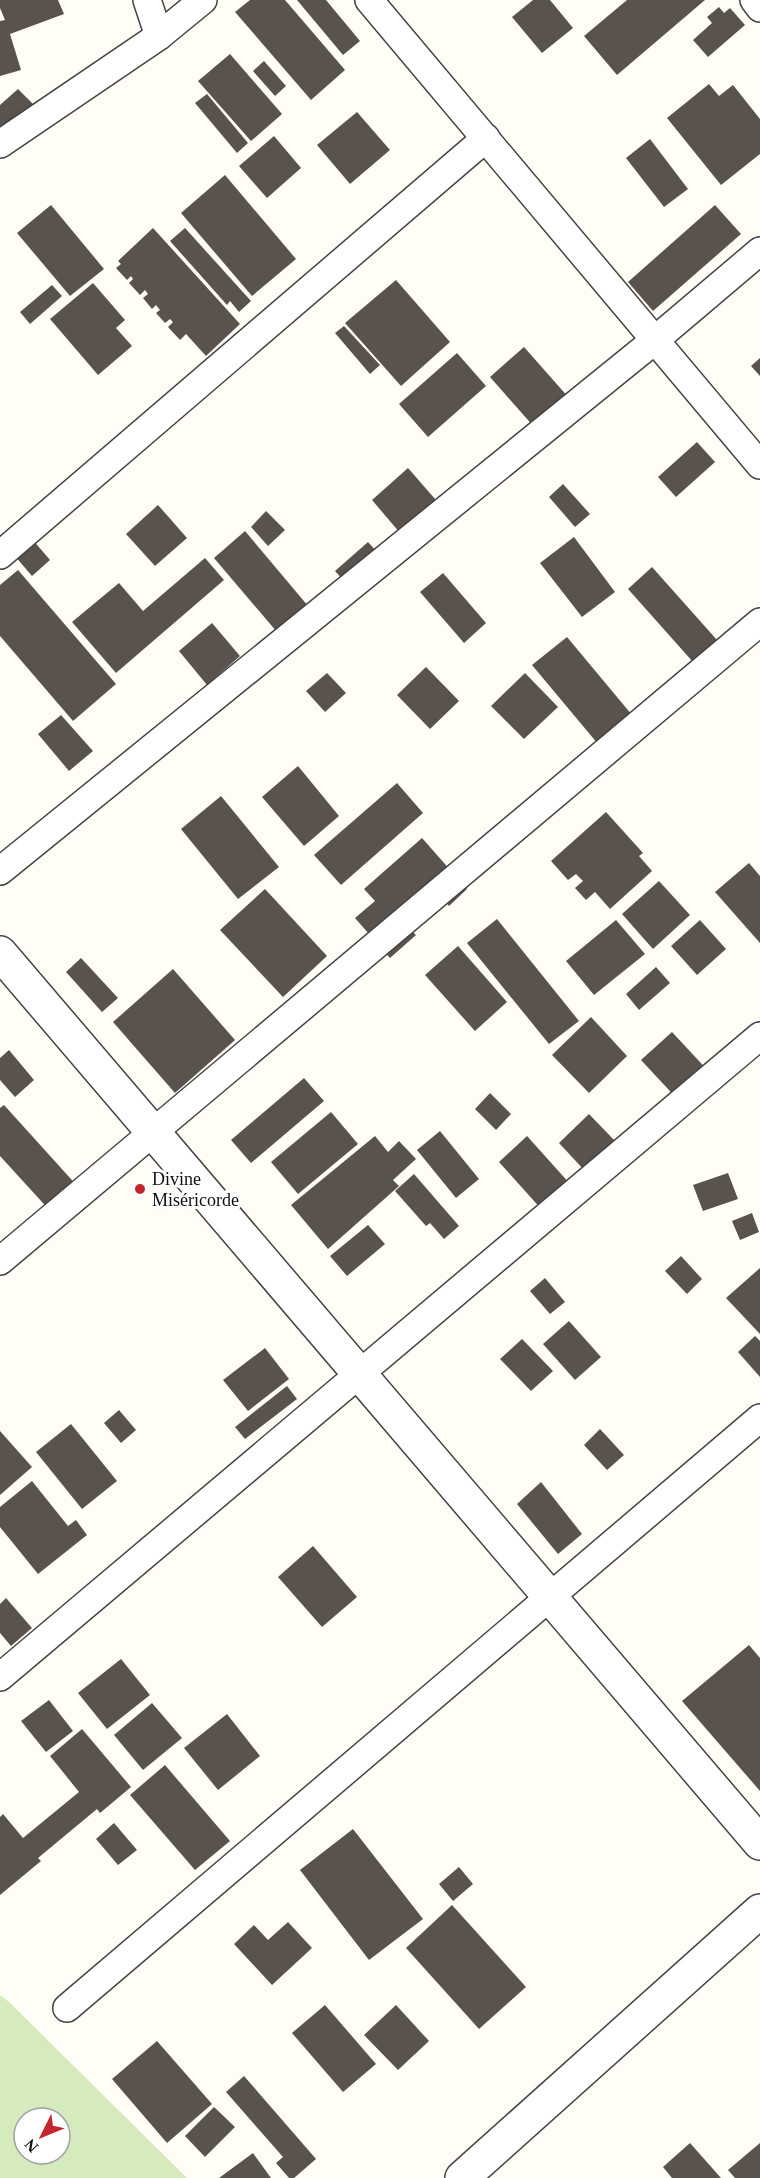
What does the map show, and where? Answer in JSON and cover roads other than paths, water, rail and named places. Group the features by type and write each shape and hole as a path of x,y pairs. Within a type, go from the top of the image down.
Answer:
{"street":[{"path":"147,0 159,36"},
{"path":"0,144 159,36 203,0"},
{"path":"369,0 760,465"},
{"path":"754,0 760,8"},
{"path":"0,555 486,138"},
{"path":"0,871 655,340 760,251"},
{"path":"0,1261 760,622"},
{"path":"0,953 760,1843"},
{"path":"0,1677 760,1036"},
{"path":"67,2008 760,1418"},
{"path":"462,2178 760,1911"}],"place":[{"name":"Divine Miséricorde","path":"140,1189"}]}
